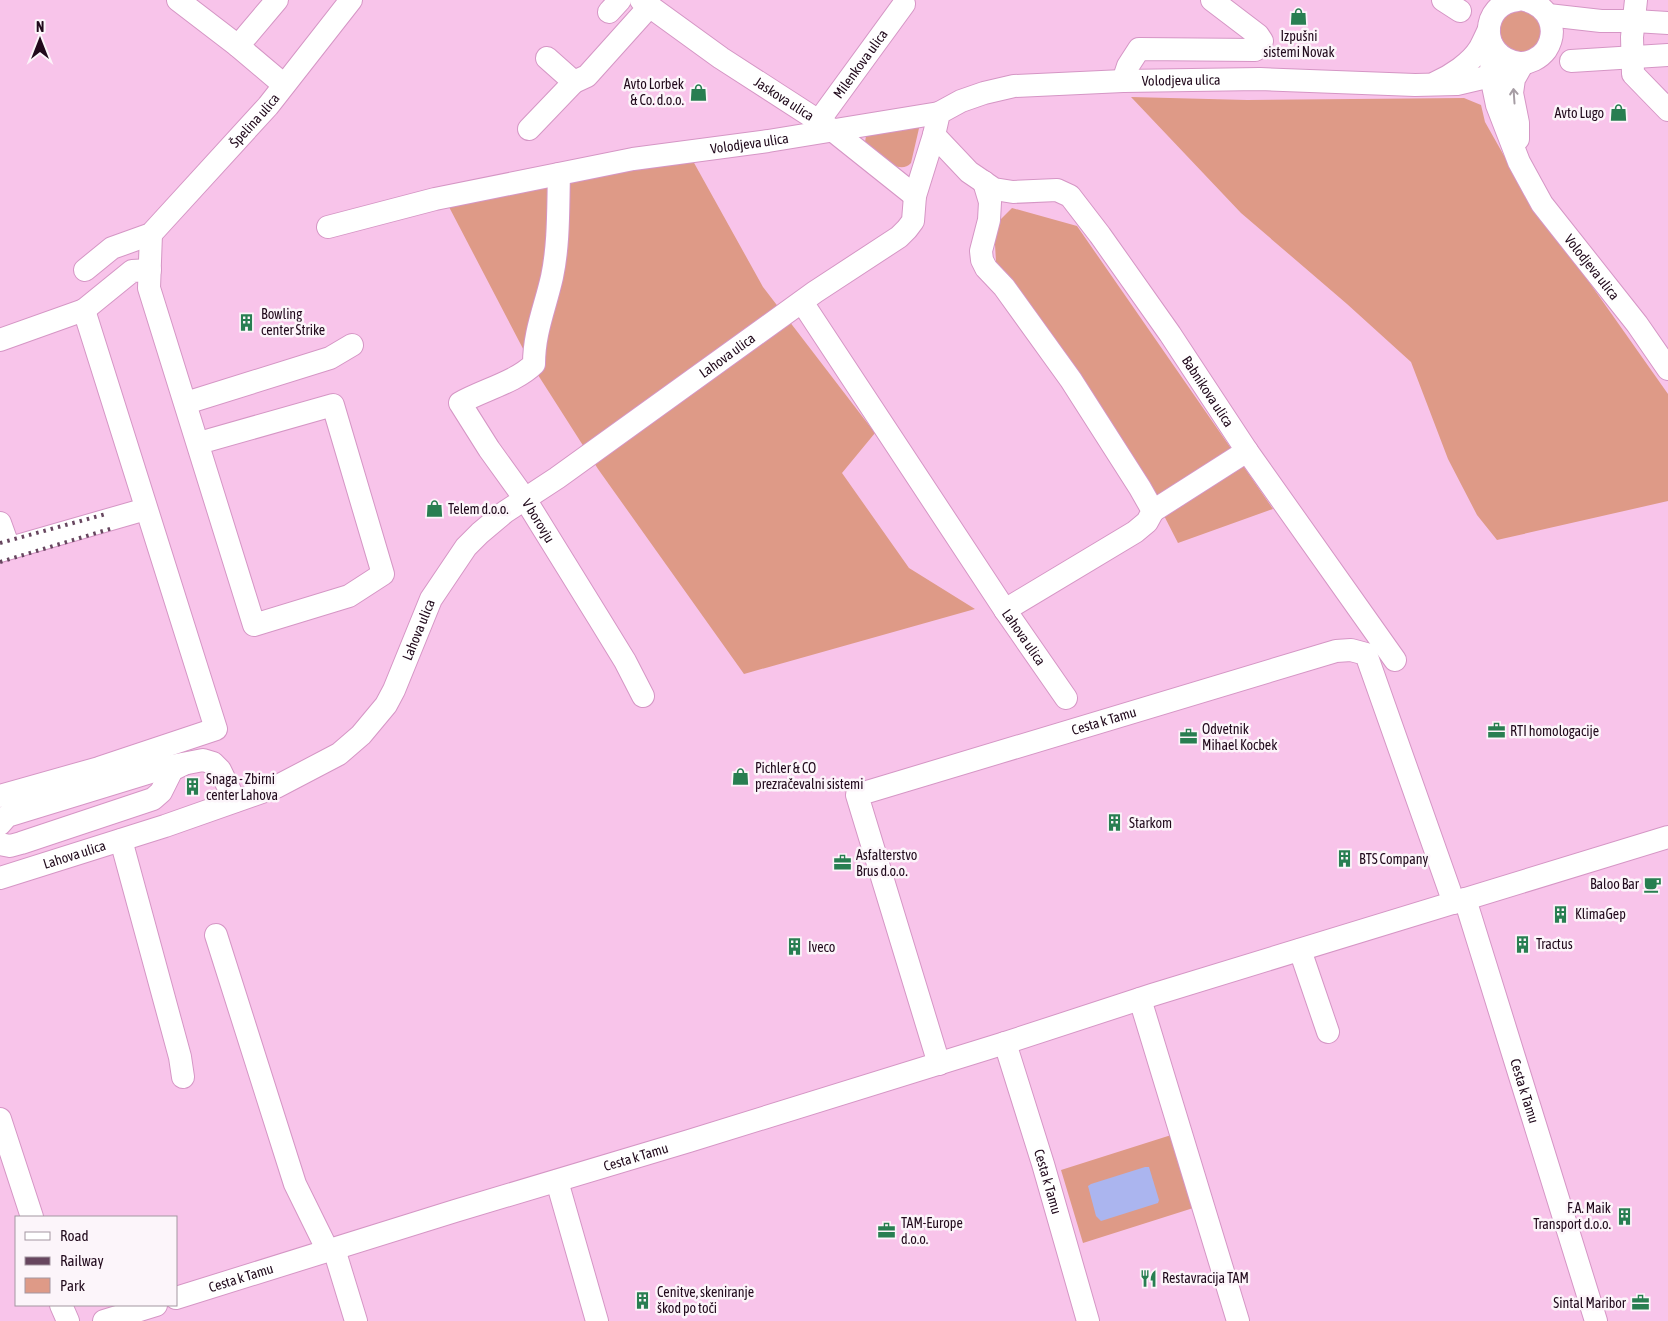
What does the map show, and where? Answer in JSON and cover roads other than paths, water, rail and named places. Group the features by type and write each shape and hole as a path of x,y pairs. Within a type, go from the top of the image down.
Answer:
{"street":[{"path":"178,0 238,46 284,85"},
{"path":"238,46 277,0"},
{"name":"Špelina ulica","path":"150,234 268,106 351,0"},
{"path":"1123,81 1128,66 1139,50 1256,50 1260,47 1262,42 1258,34 1212,0"},
{"path":"1485,0 1489,12 1490,32 1502,57 1509,61 1523,63 1538,58 1550,44 1565,33 1636,10 1668,23"},
{"path":"1490,32 1494,14 1501,6 1518,0"},
{"path":"1525,0 1539,6 1548,15 1552,29 1550,44"},
{"name":"Jaskova ulica","path":"529,129 574,82 587,76 645,3 721,58 824,126 915,196"},
{"name":"Milenkova ulica","path":"824,126 904,4"},
{"path":"1636,10 1632,56 1633,74 1668,110"},
{"path":"1548,15 1601,21"},
{"name":"Volodjeva ulica","path":"1430,85 1446,78 1465,64 1479,50 1490,32"},
{"name":"Volodjeva ulica","path":"1490,32 1491,76 1496,105 1519,162 1542,204 1620,303 1668,369"},
{"path":"1572,61 1668,55"},
{"path":"547,58 574,82"},
{"name":"Volodjeva ulica","path":"328,227 435,199 633,159 768,141 824,126 939,112 969,98 1014,86 1123,81 1260,79 1430,85 1457,84 1491,76 1523,63"},
{"name":"Volodjeva ulica","path":"1519,162 1518,123 1512,93 1514,79 1523,63"},
{"path":"915,196 934,135 939,112"},
{"name":"Babnikova ulica","path":"934,135 968,172 994,189 1013,192 1057,190 1070,196 1170,334 1247,451 1395,660"},
{"name":"V borovju","path":"559,174 556,243 552,277 538,324 534,364 518,376 460,403 524,499 598,617 625,661 643,696"},
{"path":"984,182 990,202 989,220 981,251 982,260 986,268 1004,287 1071,380 1153,511"},
{"name":"Lahova ulica","path":"0,878 121,840 276,787 339,754 378,718 394,690 431,599 466,547 480,533 524,499 557,478 802,302 898,237 913,221 915,196"},
{"path":"85,270 112,248 150,234"},
{"path":"0,340 84,310 141,270 150,234"},
{"path":"112,248 127,256 141,270 149,288 199,443 254,625 349,596 383,574 333,405 199,443"},
{"name":"Lahova ulica","path":"802,302 1066,698"},
{"path":"0,796 99,768 216,730 84,310"},
{"path":"186,403 330,358 352,345"},
{"path":"1006,610 1135,532 1148,522 1153,511 1247,451"},
{"path":"0,523 4,550 146,509"},
{"name":"Cesta k Tamu","path":"939,1064 857,795 1336,651 1351,650 1366,654 1460,901 1585,1282 1596,1321"},
{"path":"0,824 7,816 167,767 203,760 213,763 220,770 235,801"},
{"path":"0,844 10,846 21,843 153,800 161,792 172,770 184,764"},
{"name":"Cesta k Tamu","path":"178,1297 939,1064 1140,999 1668,837"},
{"path":"121,840 180,1057 183,1077"},
{"path":"216,935 294,1184 331,1250 356,1321"},
{"path":"1300,950 1328,1032"},
{"path":"1140,999 1238,1321"},
{"name":"Cesta k Tamu","path":"1005,1043 1043,1164 1088,1321"},
{"path":"0,1119 9,1174 31,1216"},
{"path":"557,1181 597,1321"},
{"path":"61,1306 68,1321"},
{"path":"104,1321 153,1306"}],"water":[{"path":"1149,1167 1159,1200 1158,1203 1101,1221 1096,1216 1088,1186"}],"railway":[{"path":"0,543 106,514"},
{"path":"0,562 113,528"}],"place":[{"name":"Izpušni sistemi Novak","path":"1299,16"},
{"name":"Avto Lorbek & Co. d.o.o.","path":"698,92"},
{"name":"Avto Lugo","path":"1618,113"},
{"name":"Bowling center Strike","path":"247,322"},
{"name":"Telem d.o.o.","path":"434,509"},
{"name":"RTI homologacije","path":"1496,731"},
{"name":"Odvetnik Mihael Kocbek","path":"1188,737"},
{"name":"Pichler & CO prezračevalni sistemi","path":"741,776"},
{"name":"Snaga - Zbirni center Lahova","path":"192,787"},
{"name":"Starkom","path":"1115,823"},
{"name":"BTS Company","path":"1345,859"},
{"name":"Asfalterstvo Brus d.o.o.","path":"842,863"},
{"name":"Baloo Bar","path":"1653,884"},
{"name":"KlimaGep","path":"1561,914"},
{"name":"Tractus","path":"1522,944"},
{"name":"Iveco","path":"794,947"},
{"name":"F.A. Maik Transport d.o.o.","path":"1625,1216"},
{"name":"TAM-Europe d.o.o.","path":"887,1231"},
{"name":"Restavracija TAM","path":"1148,1278"},
{"name":"Cenitve, skeniranje škod po toči","path":"643,1300"},
{"name":"Sintal Maribor","path":"1640,1303"}]}
